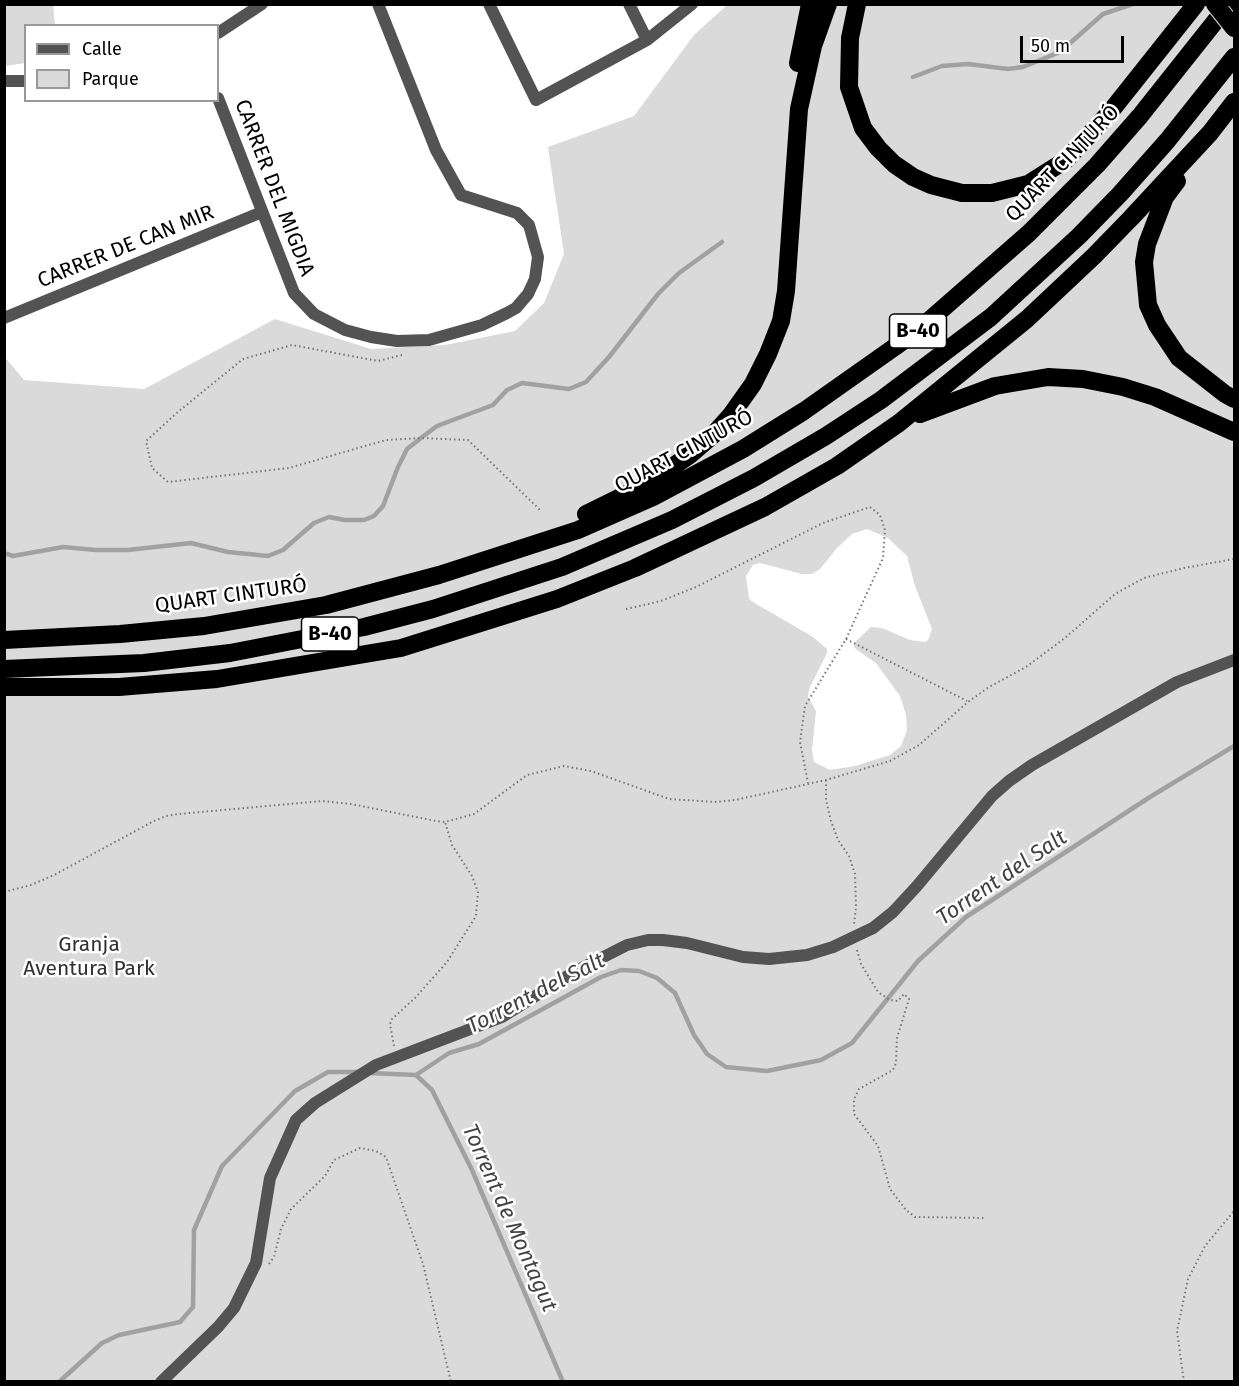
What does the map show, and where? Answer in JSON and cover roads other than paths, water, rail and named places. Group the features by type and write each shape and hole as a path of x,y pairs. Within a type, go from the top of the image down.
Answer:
{"highway":[{"path":"799,109 796,77 810,4"},
{"path":"523,547 560,525 649,483 691,454 732,415 753,384 781,321 786,291 799,109 813,46 828,4"},
{"path":"857,4 850,38 849,87 863,128 894,164 913,177 962,193 993,193 1028,184 1066,160 1112,111 1196,4"},
{"path":"1215,4 1234,27"},
{"name":"QUART CINTURÓ","path":"4,640 120,634 194,627 327,605 428,579 578,530 654,497 743,449 804,411 916,332 1029,233 1097,165 1140,116 1229,4"},
{"name":"B-40","path":"4,669 144,663 230,653 364,627 433,609 562,567 672,520 754,478 826,436 881,400 991,317 1079,237 1120,194 1167,141 1234,57"},
{"path":"4,687 119,687 218,679 401,648 558,599 635,568 765,507 837,466 899,423 1027,319 1094,256 1210,133 1234,102"},
{"path":"1210,133 1166,197 1155,220 1144,262 1145,282 1148,305 1157,325 1179,358 1234,399"},
{"path":"899,423 964,396 995,386 1048,377 1083,379 1123,387 1155,397 1234,432"}],"street":[{"path":"219,32 262,4"},
{"name":"CARRER DEL MIGDIA","path":"219,101 294,293 314,314 345,330 371,338 429,340 482,325 516,308 528,294 535,279 538,257 529,225 518,213 461,195 436,150 378,4"},
{"path":"489,4 536,100 647,40 692,4"},
{"path":"629,4 647,40"},
{"path":"4,81 24,81"},
{"name":"CARRER DE CAN MIR","path":"4,318 262,212"},
{"path":"161,1382 218,1327 234,1308 256,1263 270,1178 296,1120 315,1103 376,1065 501,1017 574,972 627,945 648,940 663,940 687,943 743,957 769,959 807,955 834,947 873,928 893,912 992,796 1009,781 1032,765 1177,682 1234,660"}],"waterway":[{"path":"913,77 942,66 968,64 1008,69 1023,67 1060,52 1103,14 1133,4"},
{"path":"4,553 13,556 63,547 128,550 191,543 228,552 268,556 283,550 314,523 329,517 364,520 374,516 383,506 407,449 437,426 493,405 507,390 522,383 569,389 586,382 609,357 658,294 679,273 722,242"},
{"name":"Torrent del Salt","path":"370,1073 416,1075 449,1053 479,1044 601,977 621,970 639,971 657,978 675,993 694,1035 707,1054 726,1067 767,1071 821,1060 852,1043 918,961 966,917 1150,797 1234,746"},
{"name":"Torrent del Salt","path":"59,1382 102,1343 119,1335 180,1322 193,1307 194,1230 222,1166 295,1091 328,1072 359,1072"},
{"name":"Torrent de Montagut","path":"416,1075 432,1090 472,1170 563,1382"}],"park label":[{"name":"Granja Aventura Park","path":"89,957"}]}
